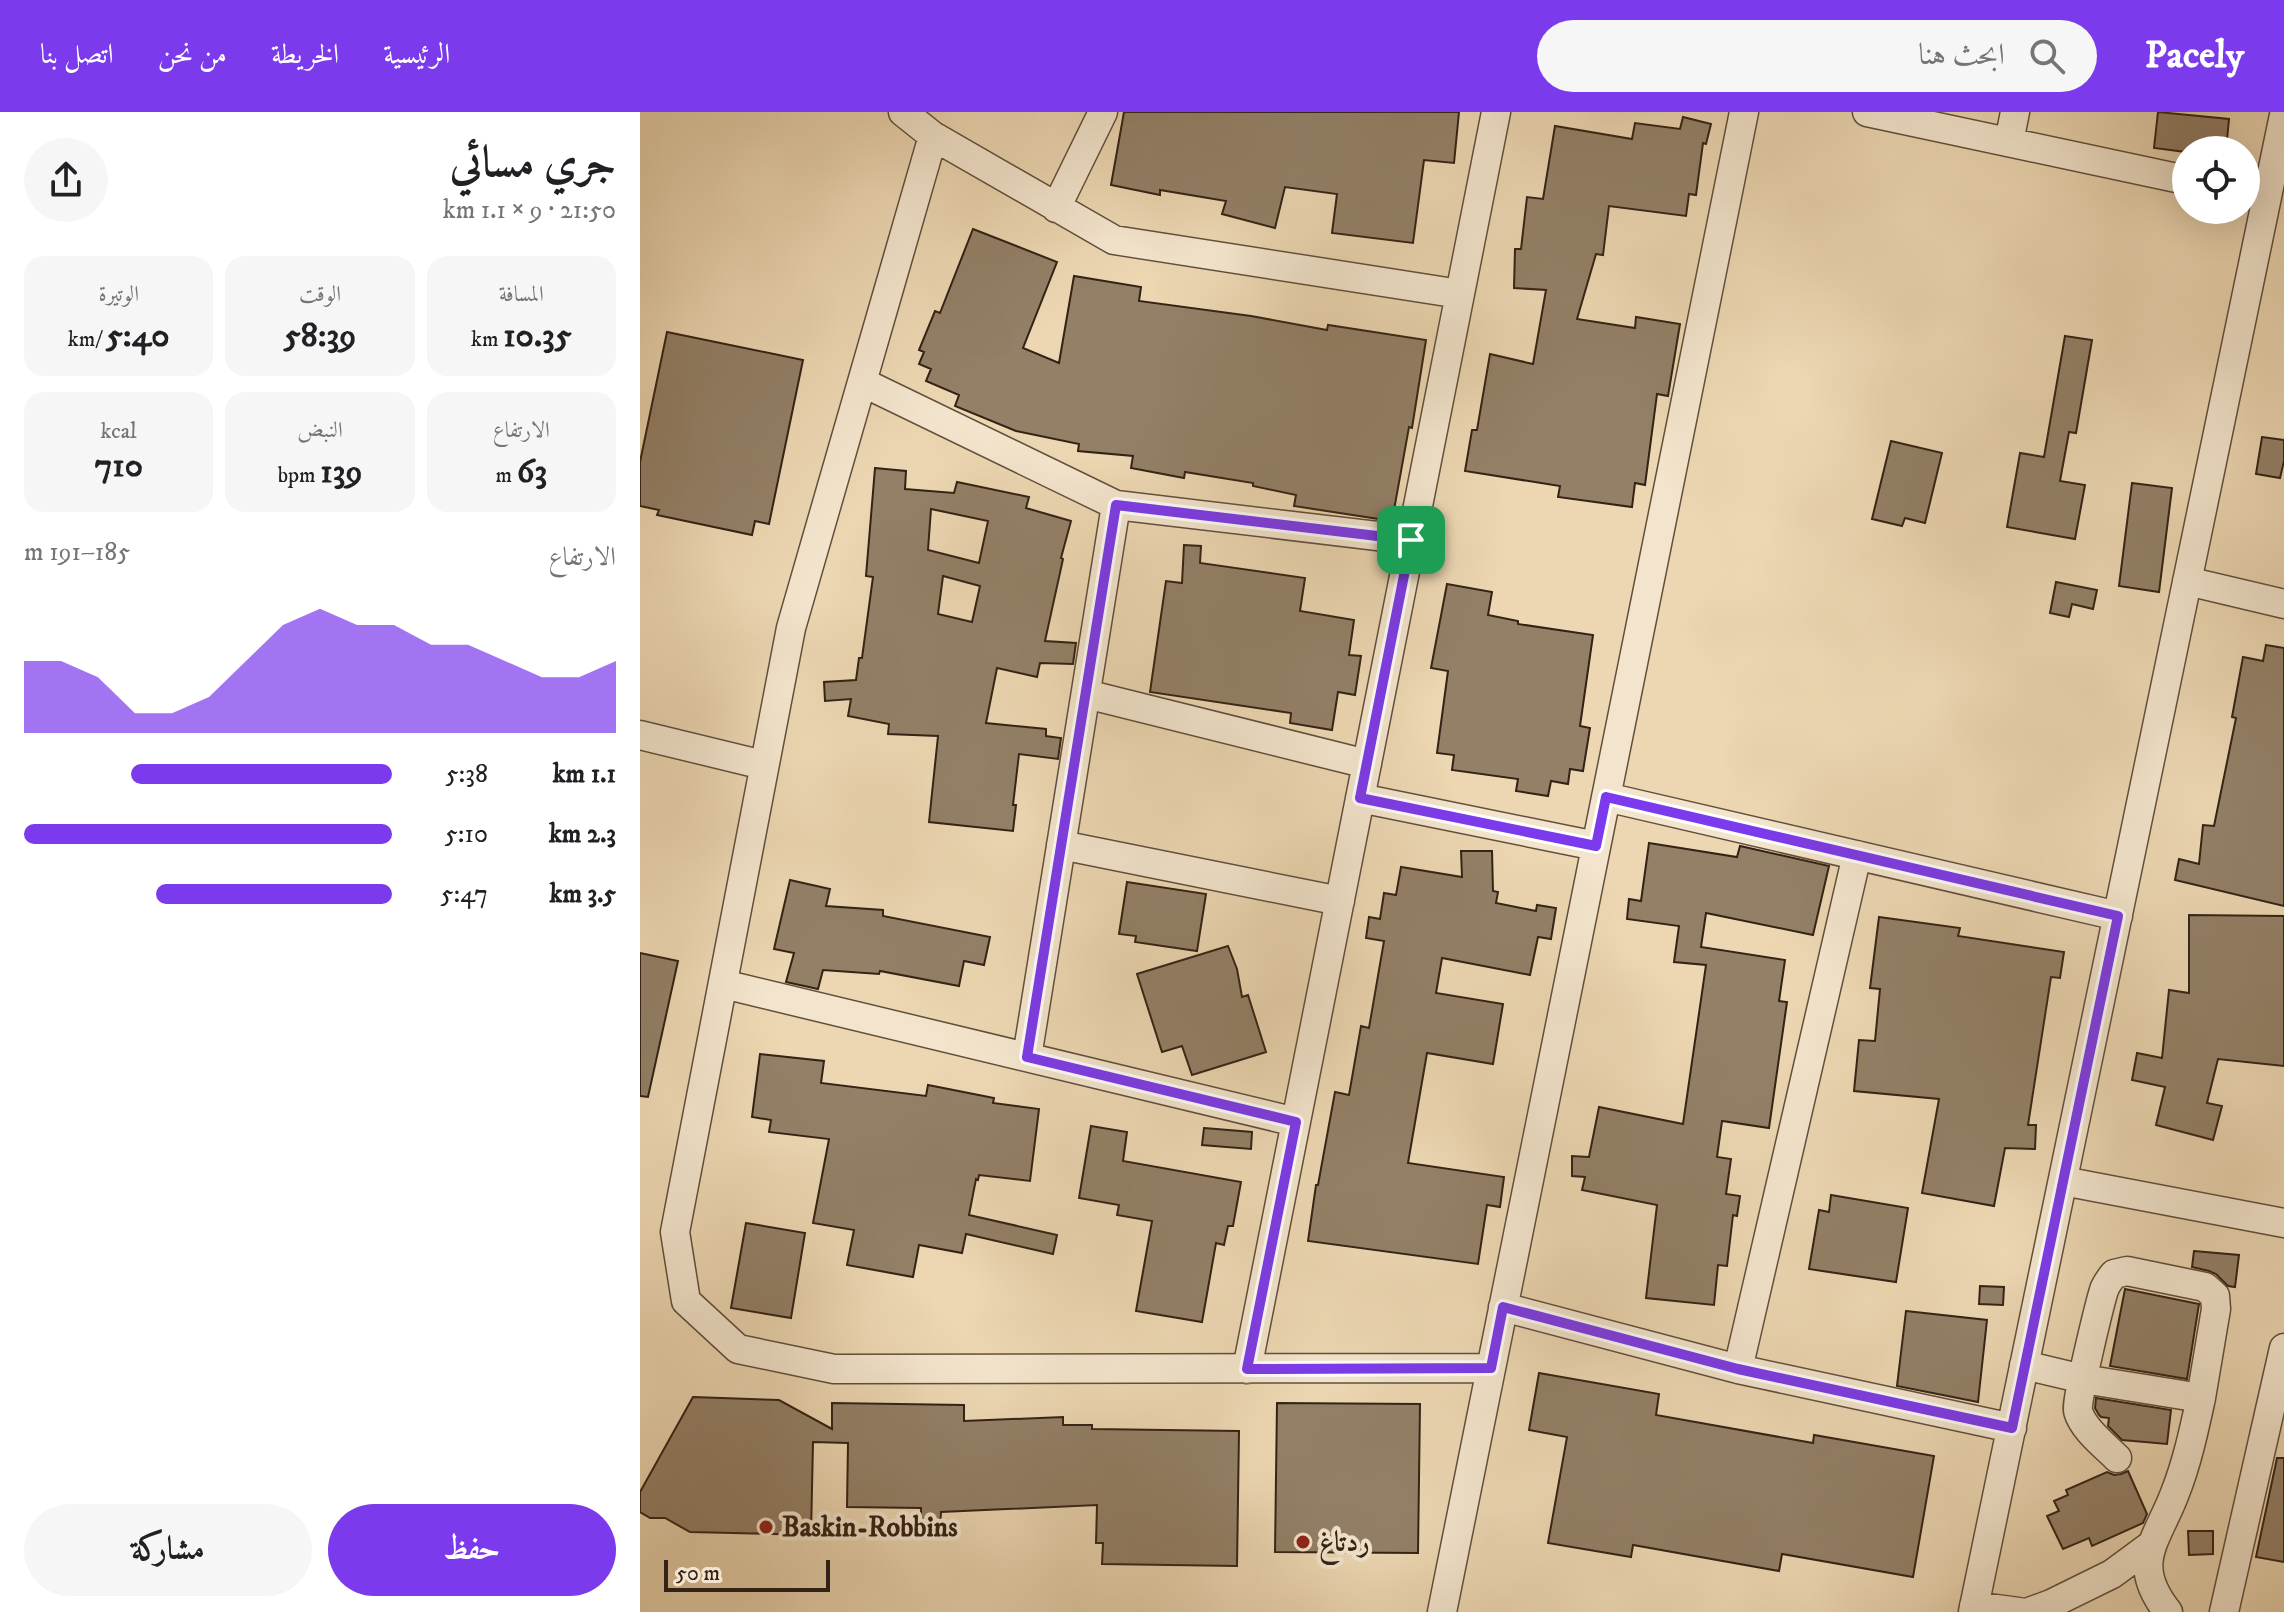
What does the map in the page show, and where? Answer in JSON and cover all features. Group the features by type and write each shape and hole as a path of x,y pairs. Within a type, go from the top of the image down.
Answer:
{"street":[{"path":"903,112 933,136 1114,240 1460,294"},
{"path":"1056,208 1103,112"},
{"path":"1247,1369 1496,112"},
{"path":"1442,1612 1744,112"},
{"path":"1867,112 2172,177"},
{"path":"2009,142 2015,112"},
{"path":"2260,184 2284,115"},
{"path":"933,136 791,628 675,1232 686,1301 738,1349 834,1369 1491,1368"},
{"path":"2019,1612 1974,1609 2187,581 2251,224"},
{"path":"862,382 1116,505 1411,540"},
{"path":"1027,1057 1116,505"},
{"path":"2187,581 2284,604"},
{"path":"1086,694 1367,764"},
{"path":"640,735 763,765"},
{"path":"1606,797 2118,916"},
{"path":"1360,798 1596,846"},
{"path":"1061,845 1340,901"},
{"path":"1738,1369 1857,855"},
{"path":"723,984 1296,1122"},
{"path":"2063,1181 2284,1223"},
{"path":"2117,1458 2082,1422 2076,1408 2105,1287 2114,1274 2127,1271 2205,1287 2215,1296 2216,1309 2201,1398 2175,1494 2150,1546 2149,1573 2155,1595 2168,1612"},
{"path":"1503,1307 1738,1369 2012,1428"},
{"path":"2224,1612 2284,1348"},
{"path":"2024,1365 2083,1379 2201,1398"},
{"path":"2029,1612 2112,1574 2150,1546"}],"building":[{"path":"1124,112 1459,112 1454,163 1424,160 1413,243 1332,233 1337,194 1285,187 1275,228 1222,214 1226,201 1160,190 1160,195 1111,185"},
{"path":"2158,112 2229,119 2227,136 2172,136 2172,150 2154,148"},
{"path":"1683,117 1711,124 1706,144 1703,143 1696,195 1689,194 1686,216 1609,206 1603,255 1596,254 1577,319 1635,328 1636,317 1680,324 1668,396 1657,394 1645,485 1635,483 1632,507 1558,497 1560,486 1465,471 1472,430 1477,430 1490,354 1533,364 1546,290 1514,288 1515,249 1521,249 1527,197 1543,199 1555,126 1632,139 1635,123 1680,129"},
{"path":"973,229 1057,262 1023,348 1059,363 1074,276 1141,287 1139,301 1327,330 1328,325 1426,340 1412,428 1409,427 1392,521 1294,506 1296,495 1253,486 1253,483 1185,472 1184,478 1131,468 1133,456 1078,451 1079,444 1016,431 955,406 959,395 926,381 931,369 919,364 924,352 919,350 935,311 940,313"},
{"path":"667,332 803,360 769,524 755,521 752,535 657,515 659,510 640,506 640,462"},
{"path":"2065,336 2092,340 2076,433 2069,432 2060,481 2085,485 2075,539 2007,527 2020,453 2044,457"},
{"path":"2262,437 2284,440 2280,478 2256,474"},
{"path":"1891,441 1942,453 1925,523 1905,518 1902,526 1872,519"},
{"path":"875,468 906,471 905,489 954,493 957,482 1029,497 1026,508 1071,521 1045,641 1076,643 1073,664 1040,663 1037,677 997,668 986,723 1046,729 1046,736 1061,738 1058,759 1019,754 1013,831 929,822 938,736 888,734 889,724 848,716 851,699 825,701 824,682 856,680 873,577 866,576","holes":["931,509 988,521 979,563 928,550","943,576 980,586 972,622 938,614"]},
{"path":"2132,483 2172,488 2159,592 2119,586"},
{"path":"1184,545 1201,546 1200,563 1305,578 1300,611 1354,620 1349,655 1361,656 1355,695 1338,692 1332,730 1290,723 1291,713 1150,692 1166,581 1182,583"},
{"path":"2056,582 2097,590 2093,609 2072,604 2069,617 2050,613"},
{"path":"1447,584 1492,592 1488,615 1518,621 1518,624 1593,635 1580,726 1590,728 1583,771 1570,769 1568,784 1551,781 1548,796 1516,791 1518,779 1452,770 1454,755 1437,753 1448,671 1431,668"},
{"path":"2266,645 2284,648 2284,906 2175,880 2179,859 2199,864 2203,825 2214,826 2236,718 2232,717 2243,657 2263,661"},
{"path":"1649,843 1737,857 1740,846 1829,866 1813,935 1706,913 1701,947 1785,960 1779,1001 1787,1002 1769,1128 1722,1121 1717,1157 1731,1159 1726,1194 1740,1196 1737,1216 1733,1215 1727,1266 1718,1265 1714,1305 1646,1298 1657,1205 1582,1190 1585,1177 1572,1176 1572,1156 1589,1157 1599,1107 1683,1124 1706,965 1674,962 1679,926 1627,919 1629,899 1641,901"},
{"path":"1461,851 1492,851 1493,891 1498,892 1496,903 1536,911 1537,905 1556,908 1551,939 1538,937 1530,975 1442,958 1436,993 1503,1004 1493,1064 1427,1053 1408,1163 1504,1177 1500,1207 1487,1205 1478,1264 1308,1241 1335,1092 1349,1095 1361,1026 1369,1028 1384,941 1366,938 1369,917 1380,919 1384,893 1396,895 1401,867 1462,877"},
{"path":"790,880 830,889 826,906 883,910 883,916 990,937 984,965 964,961 959,986 880,971 879,974 823,970 818,989 786,982 794,953 774,949"},
{"path":"1127,882 1206,894 1197,951 1135,942 1136,936 1119,934"},
{"path":"2189,915 2284,916 2284,1066 2218,1059 2207,1103 2222,1106 2213,1140 2156,1125 2165,1087 2132,1080 2137,1053 2162,1058 2169,990 2189,993"},
{"path":"1879,917 1960,928 1958,936 2064,952 2060,978 2051,977 2028,1125 2036,1125 2035,1149 2005,1148 1994,1206 1922,1193 1939,1099 1854,1091 1859,1040 1875,1041 1880,989 1870,988"},
{"path":"1228,946 1237,969 1242,997 1248,995 1266,1052 1192,1075 1182,1046 1162,1052 1137,974"},
{"path":"640,953 678,961 648,1097 640,1096"},
{"path":"760,1054 824,1061 821,1083 926,1096 928,1085 994,1098 993,1103 1039,1109 1030,1181 979,1175 969,1215 1057,1235 1053,1254 966,1234 962,1253 919,1245 913,1277 847,1265 854,1230 813,1223 829,1139 769,1132 771,1120 752,1117"},
{"path":"1091,1126 1127,1132 1123,1161 1241,1182 1233,1226 1228,1226 1224,1245 1216,1243 1202,1322 1136,1311 1152,1221 1117,1215 1119,1205 1079,1198"},
{"path":"1204,1128 1252,1132 1251,1149 1202,1145"},
{"path":"1831,1195 1908,1208 1896,1282 1809,1269 1819,1210 1829,1212"},
{"path":"746,1223 805,1233 791,1318 731,1308"},
{"path":"2194,1251 2239,1255 2235,1287 2228,1286 2216,1274 2192,1267"},
{"path":"1980,1286 2004,1287 2003,1305 1979,1304"},
{"path":"2125,1289 2199,1304 2187,1379 2110,1366"},
{"path":"1906,1311 1987,1320 1978,1402 1897,1386"},
{"path":"1539,1373 1659,1394 1656,1415 1813,1443 1814,1435 1934,1456 1913,1577 1782,1554 1779,1571 1633,1545 1631,1557 1548,1543 1567,1437 1529,1430"},
{"path":"693,1397 779,1400 832,1429 832,1403 964,1405 964,1421 1063,1417 1063,1425 1092,1425 1092,1429 1239,1431 1237,1566 1102,1564 1103,1543 1096,1543 1097,1505 941,1512 940,1528 921,1527 921,1508 847,1507 848,1443 813,1442 811,1535 690,1532 665,1518 650,1518 640,1512 640,1492"},
{"path":"2096,1398 2171,1410 2167,1444 2122,1440 2108,1426 2109,1418 2099,1415 2095,1408"},
{"path":"1277,1403 1420,1404 1418,1553 1275,1552"},
{"path":"2277,1458 2284,1458 2284,1562 2256,1557"},
{"path":"2128,1471 2147,1514 2143,1523 2092,1546 2089,1538 2063,1549 2047,1516 2059,1511 2054,1501 2068,1495 2066,1490 2107,1472 2114,1475"},
{"path":"2188,1531 2213,1531 2213,1554 2189,1555"}],"place":[{"name":"Baskin-Robbins","path":"766,1527"},
{"name":"ردتاغ","path":"1303,1542"}],"route":[{"path":"1116,505 1411,540 1360,798 1596,846 1606,797 2118,916 2012,1428 1738,1369 1503,1307 1491,1368 1247,1369 1296,1122 1027,1057 1116,505"}]}
